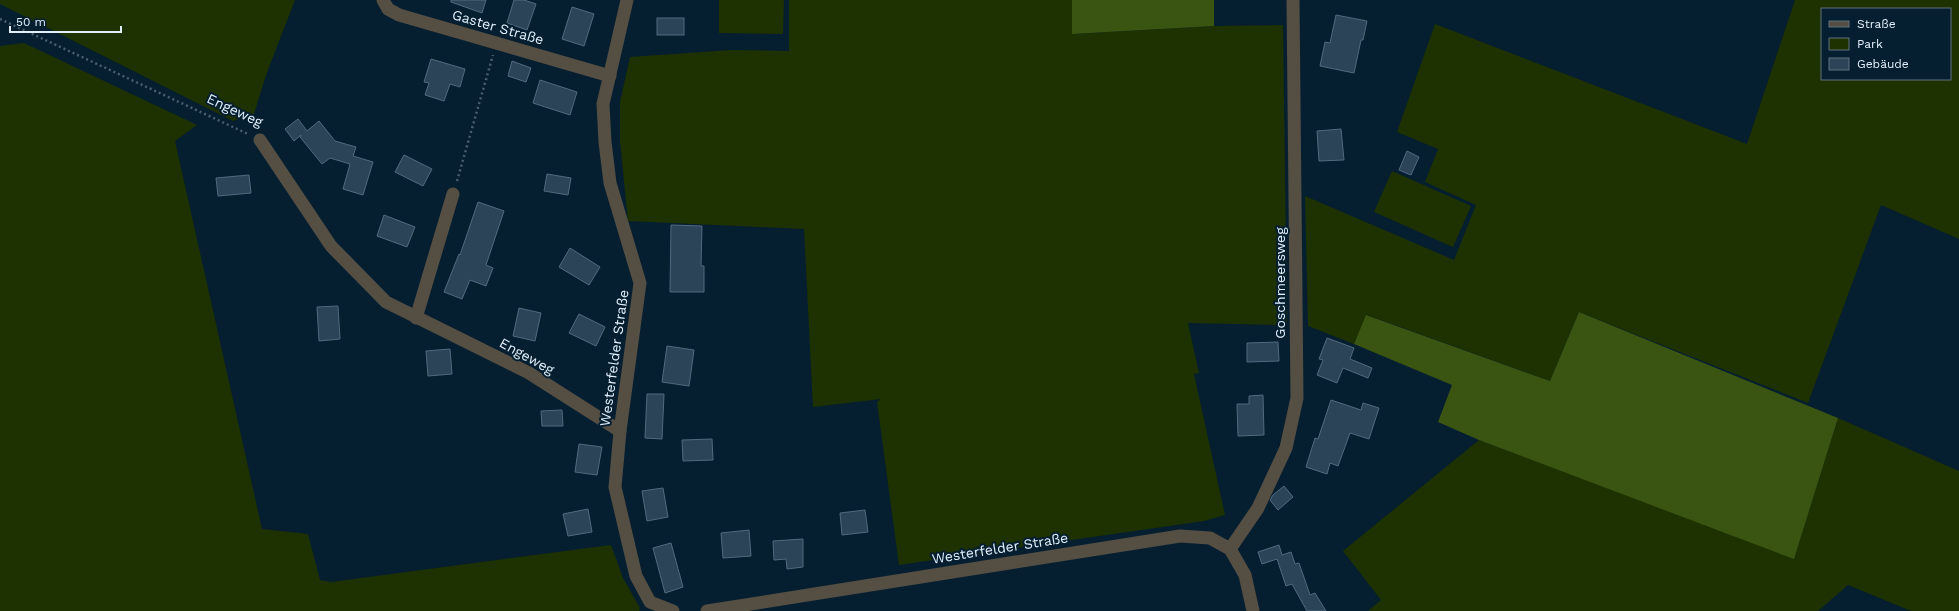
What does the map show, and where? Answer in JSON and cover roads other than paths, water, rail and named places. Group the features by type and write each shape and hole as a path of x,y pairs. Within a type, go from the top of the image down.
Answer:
{"street":[{"name":"Gaster Straße","path":"383,0 388,9 399,15 610,76"},
{"name":"Westerfelder Straße","path":"627,0 603,104 604,142 610,183 640,283 620,430 615,487 636,576 650,602 673,611"},
{"name":"Goschmeersweg","path":"1230,550 1258,508 1286,448 1297,398 1293,0"},
{"name":"Engeweg","path":"260,140 331,246 386,302 529,373 620,430"},
{"path":"416,318 453,194"},
{"name":"Westerfelder Straße","path":"707,611 1180,536 1210,538 1230,550 1245,575 1253,611"}]}
